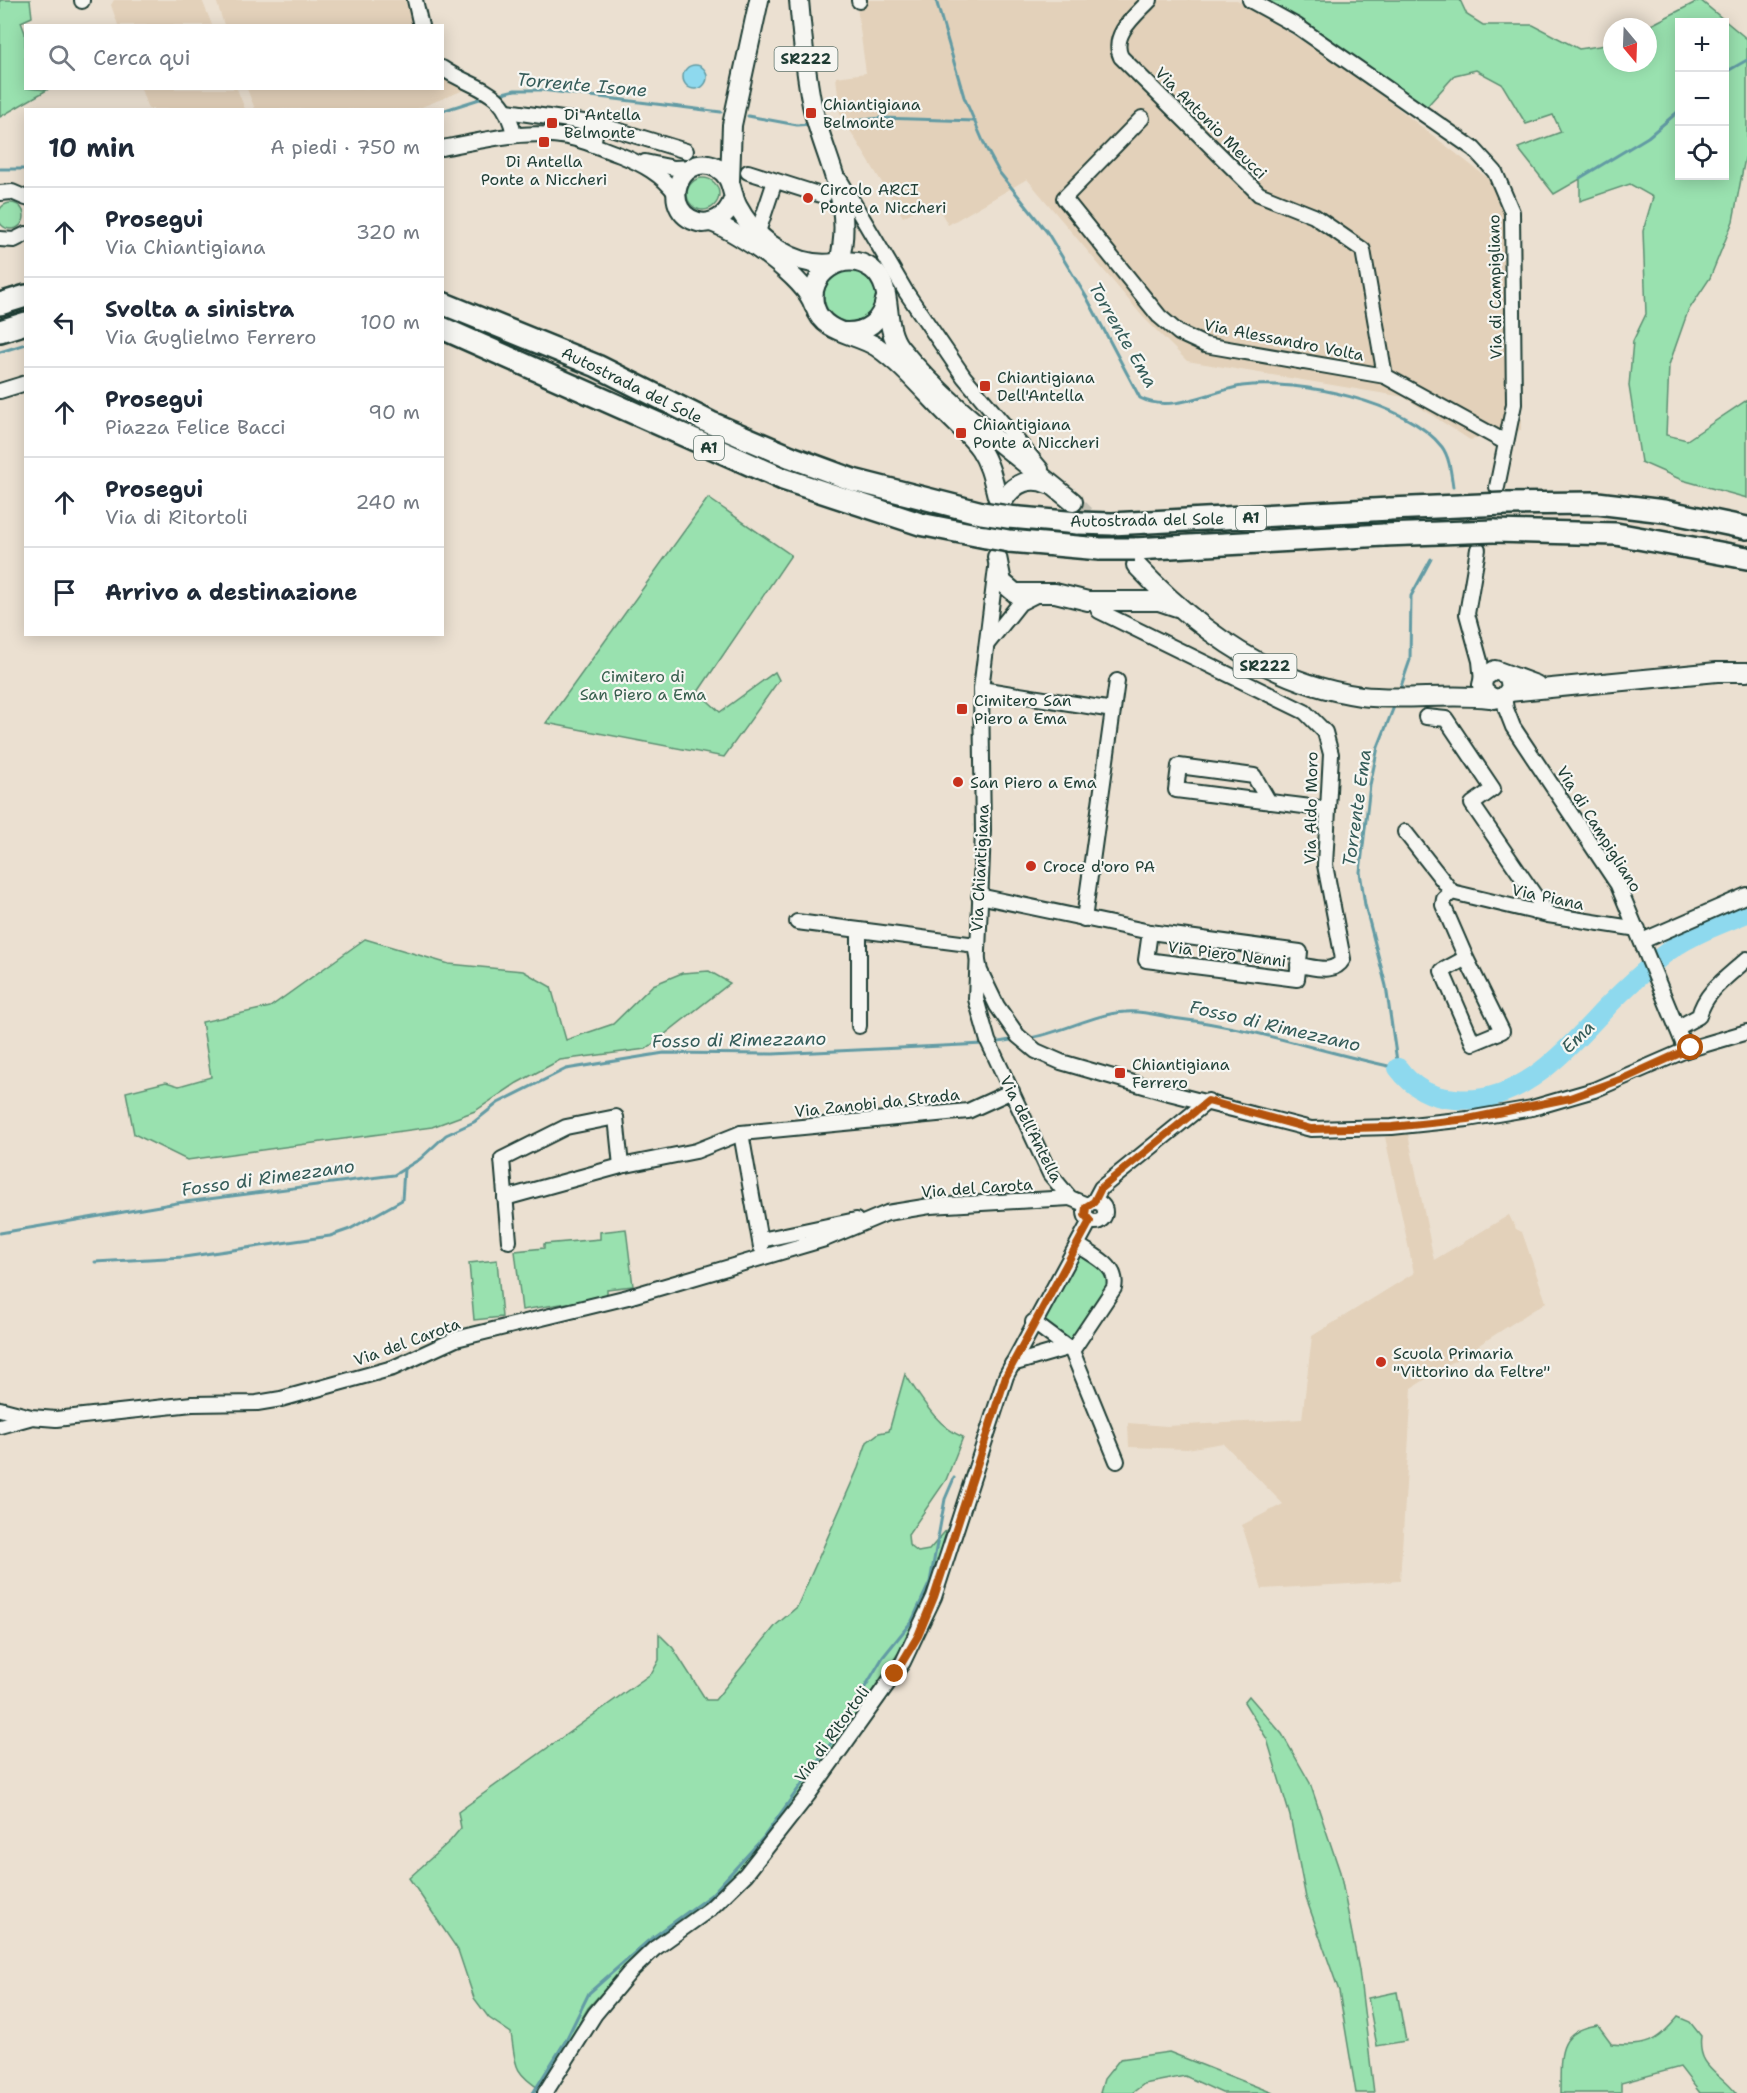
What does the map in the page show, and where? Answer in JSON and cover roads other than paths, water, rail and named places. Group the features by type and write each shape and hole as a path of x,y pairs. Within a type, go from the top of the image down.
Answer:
{"highway":[{"path":"0,304 24,297"},
{"name":"Autostrada del Sole","path":"444,304 597,366 711,423 791,457 853,480 982,513 1003,504 1078,523 1112,524 1390,509 1500,496 1597,503 1664,511 1747,528"},
{"path":"0,331 24,324"},
{"name":"Autostrada del Sole","path":"444,329 783,479 909,521 986,537 1003,549 1100,549 1135,560 1384,535 1494,531 1616,534 1747,558"}],"main road":[{"path":"711,222 727,212 732,188 732,125 759,0"},
{"name":"SR222","path":"799,0 815,117 832,165 845,220 866,265 876,273 883,285"},
{"path":"732,125 719,147 683,175 676,194 679,207 687,217 699,222 711,222 723,226 776,263 806,289 827,325 868,342 888,356 966,433 985,458 1003,504"},
{"path":"696,166 714,167 732,188 740,211 758,232 778,249 799,261 813,265 854,261 866,265"},
{"name":"SR222","path":"838,262 845,220"},
{"path":"815,308 816,284 824,271 838,262"},
{"path":"845,332 864,329 878,318 885,302 883,285"},
{"path":"883,285 890,330 898,345 940,391 993,440 1072,502"},
{"path":"1003,504 1014,488 1027,481 1040,480 1055,487"},
{"name":"SR222","path":"1003,549 1000,576 1010,590 1020,594 1041,593 1103,601 1159,600 1181,609"},
{"path":"1103,601 1125,595 1134,586 1135,560"},
{"name":"SR222","path":"1135,560 1181,609 1210,632 1263,665 1313,685 1361,696 1425,697 1464,696 1494,682"},
{"path":"1494,682 1546,687 1717,672 1747,672"},
{"path":"1688,676 1747,679"}],"street":[{"path":"415,0 421,24"},
{"name":"Via Antonio Meucci","path":"1150,0 1130,21 1119,38 1117,49 1121,57 1259,194 1314,216 1363,250 1385,376"},
{"name":"Via di Campigliano","path":"1250,0 1297,26 1474,149 1495,172 1512,212 1514,404 1505,442 1500,496"},
{"path":"444,69 492,94 507,111 514,135"},
{"path":"507,111 597,124 686,151"},
{"name":"Via Alessandro Volta","path":"1142,118 1064,198 1159,316 1179,333 1205,345 1385,376"},
{"path":"593,145 597,124"},
{"path":"444,148 514,135 543,134 593,145 626,158 662,177 676,194"},
{"path":"626,158 665,166 696,166"},
{"path":"832,165 906,292 988,409 1055,487"},
{"path":"748,172 824,196"},
{"path":"758,232 775,181"},
{"path":"0,193 12,192 24,197"},
{"path":"2,241 14,240 24,235"},
{"path":"883,285 895,285 906,292"},
{"path":"1385,376 1505,442"},
{"path":"0,391 24,384"},
{"name":"Via Chiantigiana","path":"990,1044 974,989 984,831 981,689 1003,549"},
{"name":"Via di Campigliano","path":"1478,549 1467,614 1494,682 1513,727 1618,885 1686,1050"},
{"name":"Via Chiantigiana","path":"986,647 995,632 1020,603 1041,593"},
{"name":"Via Aldo Moro","path":"1103,601 1097,607 1103,613 1305,712 1321,726 1330,747 1332,763 1327,809 1327,882 1343,959 1331,969 1298,965"},
{"path":"1084,919 1117,681"},
{"path":"981,689 1113,711"},
{"path":"1426,717 1446,720 1493,789 1472,804 1548,915"},
{"path":"1269,802 1254,776 1179,766 1176,790 1269,802 1327,809"},
{"path":"1405,832 1452,892 1444,899 1443,905 1502,1031 1473,1043 1442,971 1466,958"},
{"name":"Via Piana","path":"1452,892 1642,941"},
{"path":"1642,941 1747,895"},
{"name":"Via Piero Nenni","path":"979,896 1150,932 1300,952 1297,979 1146,960 1150,932"},
{"name":"Via Chiantigiana","path":"797,922 976,948"},
{"path":"859,932 859,1026"},
{"name":"Via Chiantigiana","path":"976,948 987,986 1006,1021 1036,1051 1061,1062 1164,1092 1208,1101 1311,1129 1392,1127 1468,1119 1532,1108 1594,1090 1686,1050 1747,1032"},
{"path":"1677,1028 1700,1016 1704,1002 1714,989 1747,959"},
{"name":"Via dell'Antella","path":"990,1044 1050,1174 1070,1198 1091,1203"},
{"name":"Via Zanobi da Strada","path":"505,1198 621,1166 696,1151 741,1133 968,1111 1012,1091"},
{"path":"1091,1203 1101,1188 1208,1101"},
{"path":"509,1241 502,1159 566,1127 616,1117 621,1166"},
{"path":"741,1133 761,1240 760,1258"},
{"name":"Via del Carota","path":"761,1240 930,1206 1070,1198"},
{"name":"Via di Ritortoli","path":"545,2093 595,2014 630,1972 654,1949 710,1909 746,1874 796,1811 903,1662 934,1597 1012,1364 1090,1221 1099,1221 1104,1215 1103,1206 1091,1203"},
{"name":"Via del Carota","path":"0,1409 31,1417 56,1419 192,1404 257,1403 281,1399 393,1368 456,1339 628,1297 825,1239 887,1213"},
{"path":"1012,1364 1069,1349 1114,1288 1116,1278 1114,1271 1078,1245"},
{"path":"1033,1322 1069,1349 1117,1461"},
{"name":"Via del Carota","path":"0,1426 31,1417"}],"water":[{"path":"695,65 704,68 707,77 704,86 695,89 686,86 683,77 686,68"}],"waterway":[{"name":"Torrente Ema","path":"936,0 964,97 986,148 999,172 1047,232 1087,298 1140,398 1165,404 1178,403 1242,386 1265,385 1321,390 1350,397 1404,417 1426,431 1445,451 1453,487"},
{"path":"1726,72 1747,60"},
{"name":"Torrente Isone","path":"499,94 515,90 542,90 721,112"},
{"name":"Torrente Isone","path":"444,110 486,97"},
{"path":"1580,178 1648,137 1675,114"},
{"name":"Torrente Isone","path":"748,116 797,125 812,124"},
{"name":"Torrente Isone","path":"824,124 881,118 975,121"},
{"name":"Torrente Isone","path":"0,169 24,169"},
{"path":"0,352 24,345"},
{"name":"Torrente Ema","path":"1399,692 1410,660 1411,596 1431,559"},
{"name":"Fosso di Rimezzano","path":"1029,1038 1113,1013 1140,1012 1235,1028 1398,1068 1386,986 1365,905 1360,872 1370,785 1378,747 1395,704"},
{"name":"Ema","path":"1398,1068 1416,1086 1430,1094 1455,1099 1478,1099 1500,1094 1520,1085 1557,1058 1626,988 1671,949 1747,913"},
{"name":"Fosso di Rimezzano","path":"993,1043 1016,1039"},
{"name":"Fosso di Rimezzano","path":"0,1233 177,1203 394,1175 420,1159 446,1135 474,1122 498,1103 566,1069 664,1053 773,1054 984,1044"},
{"path":"95,1262 184,1257 330,1236 350,1229 402,1200 404,1169"},
{"path":"533,2093 566,2040 589,1993 648,1941 711,1895 763,1838 834,1739 883,1657 912,1621 930,1582 945,1499 954,1478"}],"tunnel":[{"path":"1073,502 1127,555"}],"place":[{"name":"Chiantigiana Belmonte","path":"811,113"},
{"name":"Di Antella Belmonte","path":"552,123"},
{"name":"Di Antella Ponte a Niccheri","path":"544,142"},
{"name":"Circolo ARCI Ponte a Niccheri","path":"808,198"},
{"name":"Chiantigiana Dell'Antella","path":"985,386"},
{"name":"Chiantigiana Ponte a Niccheri","path":"961,433"},
{"name":"Cimitero San Piero a Ema","path":"962,709"},
{"name":"San Piero a Ema","path":"958,782"},
{"name":"Croce d'oro PA","path":"1031,866"},
{"name":"Chiantigiana Ferrero","path":"1120,1073"},
{"name":"Scuola Primaria \"Vittorino da Feltre\"","path":"1381,1362"}],"park label":[{"name":"Cimitero di San Piero a Ema","path":"643,685"}]}
